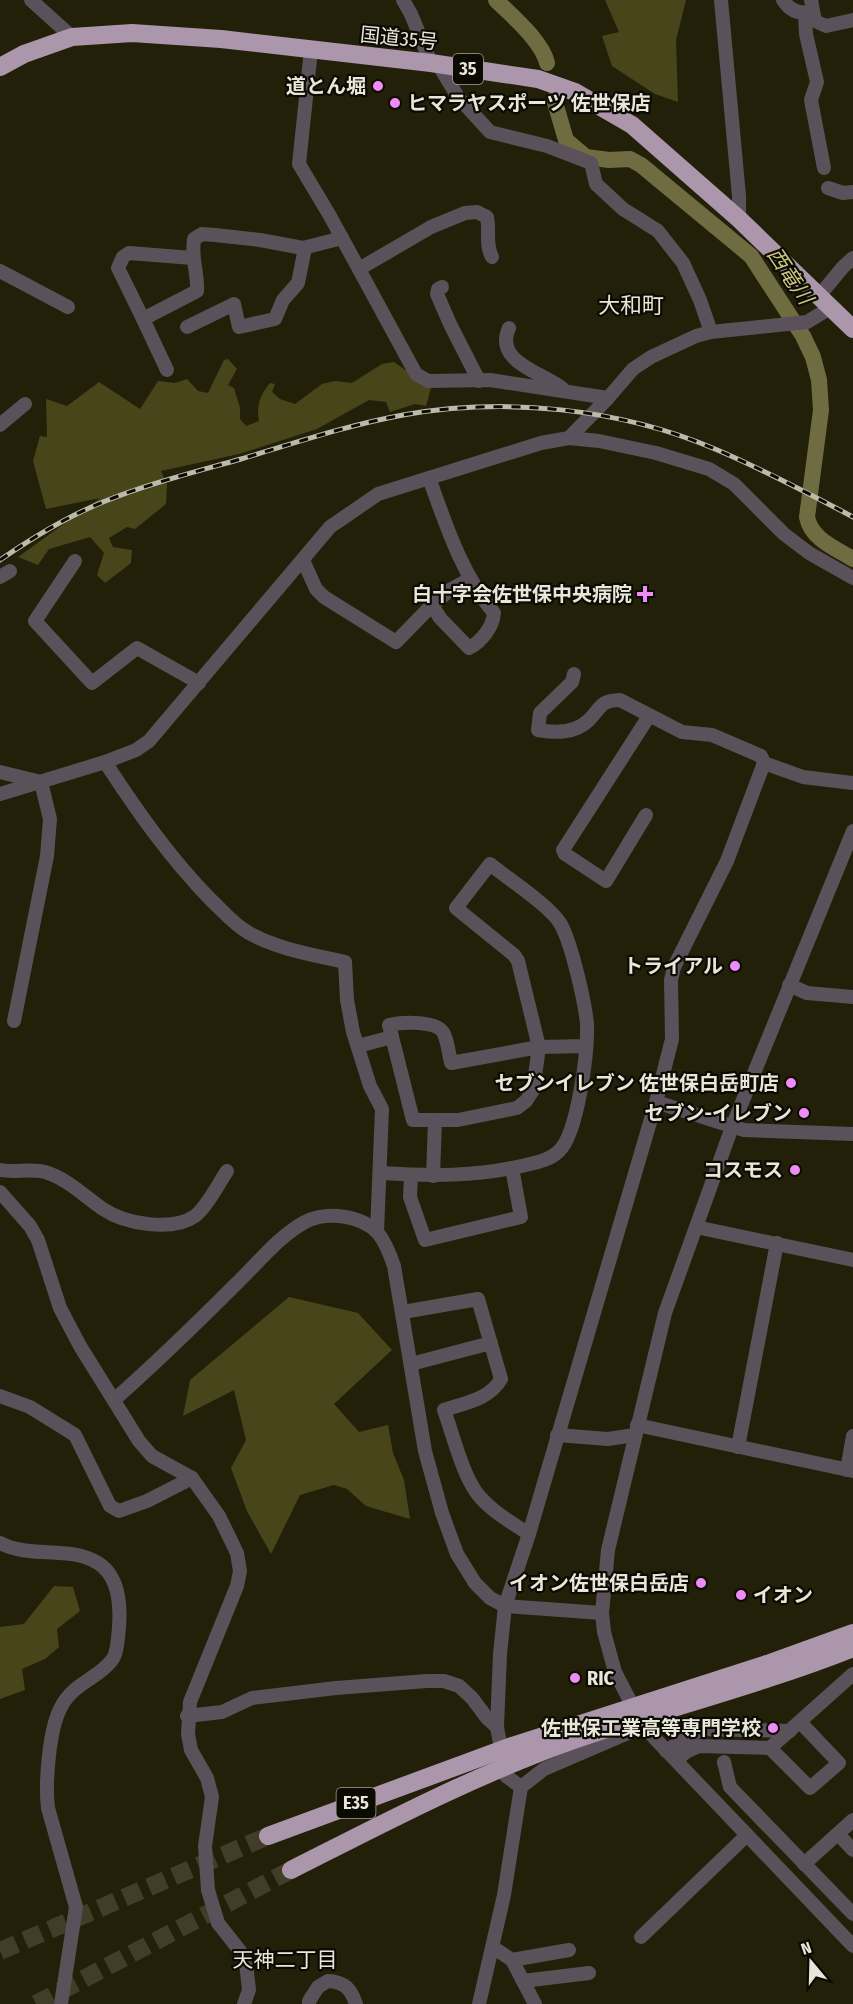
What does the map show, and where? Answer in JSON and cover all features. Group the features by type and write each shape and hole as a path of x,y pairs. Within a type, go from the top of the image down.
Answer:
{"highway":[{"name":"国道35号","path":"0,67 24,54 72,37 132,33 221,39 435,64 538,79 575,92 632,125 739,219 853,329"},
{"name":"E35","path":"268,1836 445,1770 586,1721 770,1663 853,1633"},
{"name":"E35","path":"291,1870 453,1788 568,1742 778,1676 853,1648"}],"street":[{"path":"30,0 72,37"},
{"path":"403,0 435,64 458,97 490,132 547,146 591,163 596,184 623,209 658,231 683,263 700,300 711,332"},
{"path":"721,0 738,176 739,219"},
{"path":"783,0 792,10 810,8"},
{"path":"810,8 815,21 826,26 853,20"},
{"path":"810,8 806,34 817,82 812,100 824,168"},
{"path":"311,50 299,164 416,374 429,381 490,380 608,398"},
{"path":"828,188 843,193 853,192"},
{"path":"359,270 431,227 465,213 477,212 487,217 488,249 492,257"},
{"path":"143,319 197,291 198,277 193,264 194,239 202,234 260,240 305,248 342,238"},
{"path":"187,327 234,304 239,327 275,319 283,300 298,283 305,248"},
{"path":"167,370 118,268 123,257 129,253 193,258"},
{"path":"569,438 633,369 651,357 696,336 711,332 807,322 825,302 843,267 853,258"},
{"path":"0,270 68,307"},
{"path":"442,287 438,289 437,294 479,381"},
{"path":"509,328 506,335 508,347 520,365 560,386 566,393"},
{"path":"0,425 25,404"},
{"path":"0,794 105,762 136,750 149,741 330,527 358,506 378,494 541,443 569,438 599,441 656,453 709,469 734,484 784,534 809,553 853,578"},
{"path":"429,478 452,540 471,579 494,614 494,619 476,645 469,648 440,618 432,605"},
{"path":"303,560 316,589 324,597 396,642 432,605 450,590 471,579"},
{"path":"75,561 35,621 92,683 136,648 199,683"},
{"path":"521,1787 506,1776 498,1727 500,1654 505,1606 529,1534 656,1102 672,1039 671,980 674,967 727,861 764,763 761,756 712,735 682,732 620,700 608,700 600,705 591,719 570,731 538,730 540,713 572,681 574,674"},
{"path":"646,815 606,881 565,854 563,850 649,716"},
{"path":"105,762 144,821 179,865 232,921 248,933 269,942 345,962 347,1000 358,1046 370,1086 382,1109 381,1173 376,1232"},
{"path":"764,763 803,777 853,783"},
{"path":"0,772 41,782"},
{"path":"14,1021 47,856 50,819 41,782"},
{"path":"853,831 848,857 789,985 732,1126 665,1313 609,1550 602,1613 604,1632 615,1672 643,1726 853,1946"},
{"path":"381,1173 456,1176 512,1168 546,1160 559,1151 569,1137 575,1120 586,1046 587,1024 567,937 559,921 490,864 456,908 514,955 518,961 539,1047 533,1090 526,1101 517,1108 458,1120 413,1120 389,1025 402,1022 437,1026 444,1032 451,1063 539,1047 586,1046"},
{"path":"789,985 807,993 853,997"},
{"path":"358,1046 393,1037"},
{"path":"656,1102 744,1130 853,1134"},
{"path":"433,1176 435,1121"},
{"path":"411,1175 410,1197 425,1240 521,1217 512,1168"},
{"path":"0,1170 30,1169 46,1172 66,1181 105,1210 134,1222 153,1224 177,1223 194,1217 201,1211 227,1171"},
{"path":"0,1192 30,1226 38,1240 60,1308 80,1346 139,1441 152,1456 192,1478 205,1494 227,1530 237,1553 240,1571 237,1586 190,1702 187,1716 191,1750 207,1778 212,1797 205,1846 208,1890 218,1923 240,1951 246,1963 249,1990 244,2004"},
{"path":"114,1400 281,1240 306,1222 322,1217 342,1216 356,1219 376,1232 387,1247 394,1266 425,1450 442,1513 458,1554 475,1583 490,1598 505,1606 602,1613"},
{"path":"696,1227 853,1260"},
{"path":"738,1447 777,1243"},
{"path":"403,1312 478,1299 501,1378 495,1389 481,1397 444,1410 470,1483 478,1495 488,1505 529,1534"},
{"path":"411,1364 491,1342"},
{"path":"0,1396 30,1407 75,1435 110,1506 119,1511 147,1501 192,1478"},
{"path":"557,1435 608,1438 636,1430 738,1447 850,1470 853,1436"},
{"path":"0,1543 17,1548 78,1555 97,1562 112,1578 119,1603 119,1633 113,1659 70,1692 55,1723 46,1794 76,1907 61,2004"},
{"path":"479,2004 494,1948 521,1787 543,1769 853,1639"},
{"path":"671,1755 699,1746 770,1748 853,1674"},
{"path":"187,1716 222,1712 252,1698 336,1688 444,1681 459,1686 498,1727"},
{"path":"671,1755 701,1729 795,1726 839,1763 810,1788 770,1748"},
{"path":"724,1762 730,1787 853,1914"},
{"path":"804,1864 853,1820"},
{"path":"838,1834 853,1850"},
{"path":"641,1937 747,1835"},
{"path":"494,1948 513,1960 535,2004"},
{"path":"513,1960 569,1950"},
{"path":"523,1981 589,1973"},
{"path":"309,2004 318,1987 328,1981 346,1986 353,1993 356,2004"}],"shaded area":[{"path":"605,0 686,0 676,40 678,102 655,94 612,66 602,36 619,32"},
{"path":"228,359 237,369 228,385 234,388 240,408 240,419 246,426 259,421 260,401 270,383 275,384 272,392 280,399 295,404 322,384 335,381 352,383 382,364 394,362 431,388 426,406 415,404 390,412 386,402 369,400 317,429 239,454 161,471 167,485 166,504 135,529 127,527 109,538 113,547 132,550 131,563 105,583 97,575 104,553 90,537 49,549 38,565 18,557 100,498 46,509 33,461 40,436 47,437 46,399 67,406 99,382 140,409 158,381 175,383 187,379 198,391 208,393 224,360"},
{"path":"289,1297 358,1313 392,1350 334,1404 359,1432 388,1425 393,1453 404,1480 410,1519 366,1506 347,1489 334,1485 300,1495 271,1554 247,1511 231,1468 246,1440 234,1390 183,1416 190,1380"},
{"path":"54,1586 73,1587 80,1611 57,1629 59,1647 45,1659 22,1669 25,1690 0,1699 0,1627 24,1624"}],"waterway":[{"name":"西竜川","path":"496,0 533,38 547,63"},
{"name":"西竜川","path":"554,99 566,140 586,157 609,160 630,159 641,165 751,256 803,336 813,357 819,380 821,410 807,517 809,525 819,537 853,559"}],"tunnel":[{"path":"0,1951 268,1836"},
{"path":"36,2004 291,1870"}],"railway":[{"path":"0,560 76,514 154,484 362,424 403,415 481,407 521,407 601,415 678,435 750,465 853,517"}],"place":[{"name":"道とん堀","path":"378,86"},
{"name":"ヒマラヤスポーツ 佐世保店","path":"395,103"},
{"name":"白十字会佐世保中央病院","path":"645,594"},
{"name":"トライアル","path":"735,966"},
{"name":"セブンイレブン 佐世保白岳町店","path":"791,1083"},
{"name":"セブン-イレブン","path":"804,1113"},
{"name":"コスモス","path":"795,1170"},
{"name":"イオン佐世保白岳店","path":"701,1583"},
{"name":"イオン","path":"741,1595"},
{"name":"RIC","path":"575,1678"},
{"name":"佐世保工業高等専門学校","path":"773,1728"}],"district":[{"name":"大和町","path":"631,305"},
{"name":"天神二丁目","path":"285,1960"}]}
